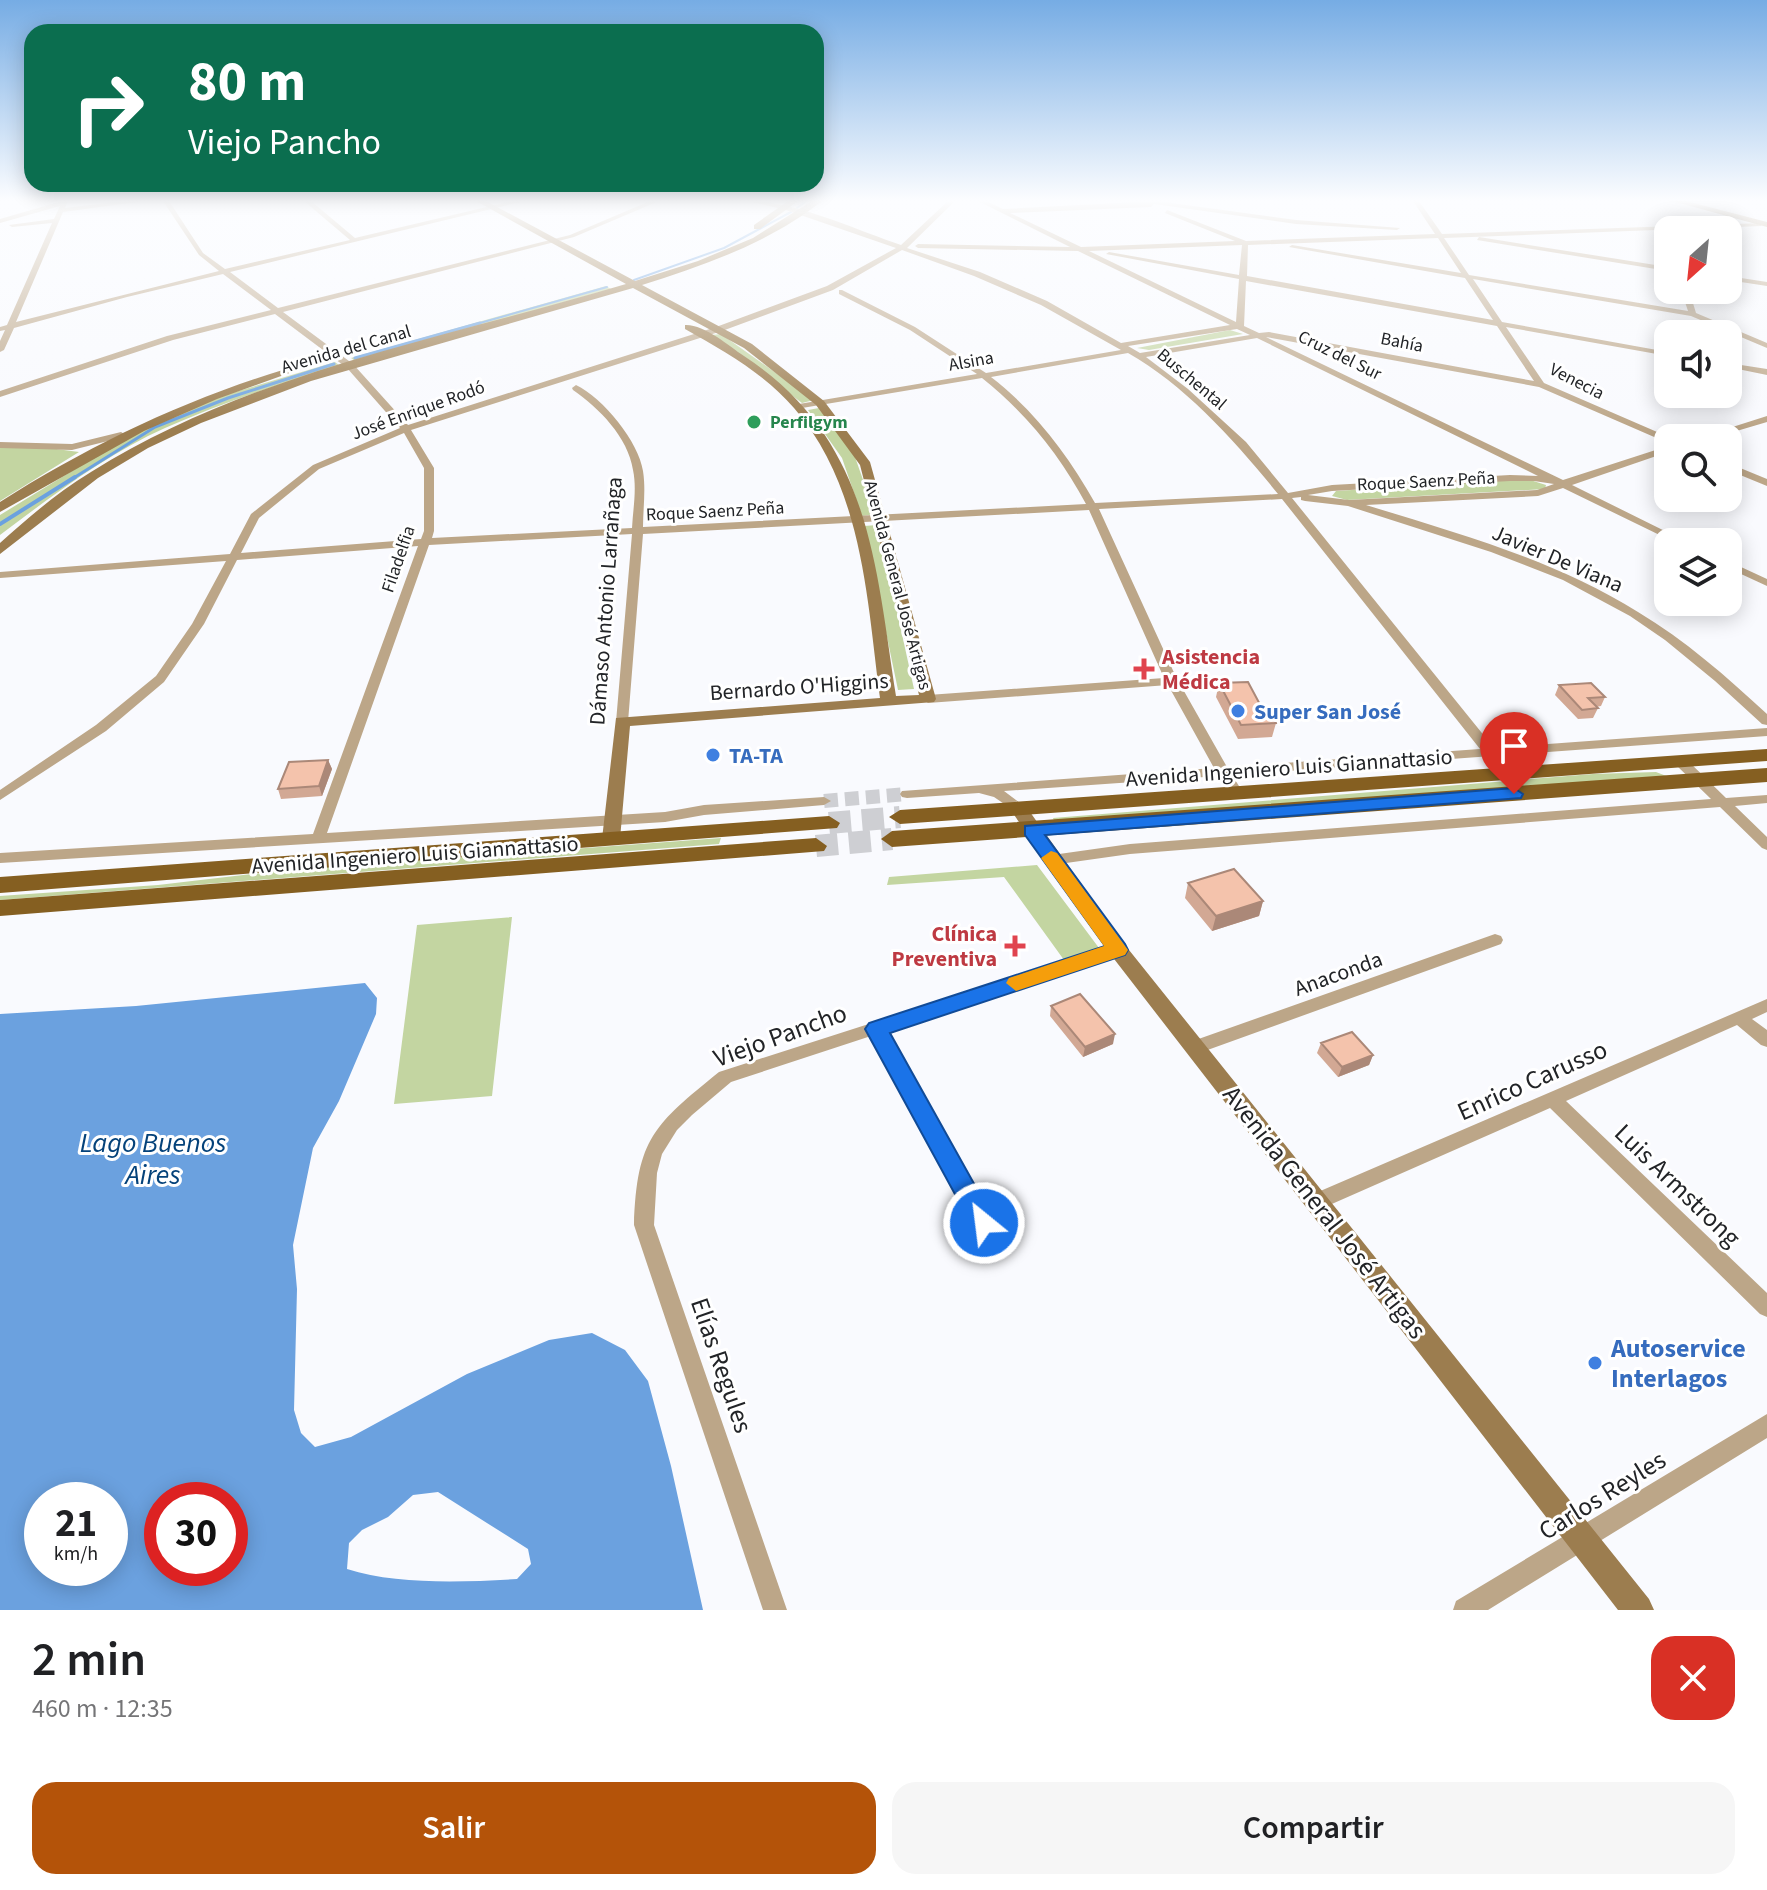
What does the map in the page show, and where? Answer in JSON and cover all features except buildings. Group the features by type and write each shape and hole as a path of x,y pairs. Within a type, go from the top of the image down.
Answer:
{"main road":[{"name":"Avenida Ingeniero Luis Giannattasio","path":"1767,755 1019,809 896,828 1032,830 1767,775"},
{"name":"Avenida Ingeniero Luis Giannattasio","path":"0,885 827,812"},
{"name":"Avenida Ingeniero Luis Giannattasio","path":"0,908 816,846"}],"street":[{"path":"0,350 4,328 15,315 32,276"},
{"path":"4,328 211,276"},
{"name":"Filadelfia","path":"228,276 344,362 406,429 429,468 431,499 425,542 319,836"},
{"path":"0,394 170,338 414,276"},
{"name":"Avenida General José Artigas","path":"597,276 608,282 636,285 719,329 772,361 820,403 866,465 928,699"},
{"name":"Avenida General José Artigas","path":"609,276 753,367 799,407 837,466 859,522 889,701"},
{"name":"Avenida del Canal","path":"0,508 121,435 246,385 344,362 641,276"},
{"path":"636,285 661,276"},
{"path":"859,276 841,288 917,329 985,375 1023,409 1093,506 1172,681 1237,794"},
{"name":"Buschental","path":"981,276 1011,288 1139,356 1185,391 1243,444 1289,496 1490,752"},
{"name":"Cruz del Sur","path":"1137,276 1654,528"},
{"path":"1234,276 1654,351"},
{"name":"Venecia","path":"1466,276 1541,385 1654,434"},
{"path":"1467,276 1693,314 1767,346"},
{"path":"1240,326 1245,278"},
{"path":"1742,280 1767,284"},
{"name":"Avenida del Canal","path":"0,550 71,491 165,433 344,362 608,282"},
{"name":"José Enrique Rodó","path":"0,796 101,728 160,679 198,624 255,516 316,467 406,429 719,329 821,292 816,288 819,285 841,288"},
{"path":"1690,304 1693,314"},
{"path":"0,315 15,315"},
{"name":"Alsina","path":"799,407 1240,326"},
{"path":"1139,356 1257,335"},
{"name":"Bahía","path":"1257,335 1279,335 1541,385"},
{"path":"1742,368 1767,372"},
{"path":"540,385 576,388 586,380 589,370"},
{"name":"Dámaso Antonio Larrañaga","path":"576,388 604,413 635,458 639,476 638,532 612,829"},
{"path":"1742,426 1767,419"},
{"path":"0,445 72,447 121,435"},
{"name":"Roque Saenz Peña","path":"0,575 425,542 859,522 1289,496 1332,488 1510,478 1562,483 1654,453"},
{"path":"1742,472 1767,483"},
{"name":"Roque Saenz Peña","path":"1289,496 1349,503 1538,493 1557,489 1562,483"},
{"name":"Javier De Viana","path":"1349,503 1509,555 1633,613 1703,663 1767,721"},
{"path":"1742,571 1767,583"},
{"name":"Bernardo O'Higgins","path":"622,722 1172,681"},
{"name":"Avenida Ingeniero Luis Giannattasio","path":"907,794 1225,774 1767,732"},
{"path":"1680,761 1718,802 1767,845"},
{"path":"1575,789 1609,809"},
{"path":"942,790 998,794 1019,809"},
{"path":"1052,860 1130,849 1767,799"},
{"name":"Avenida General José Artigas","path":"1019,809 1118,950 1638,1610"},
{"name":"Avenida Ingeniero Luis Giannattasio","path":"0,858 319,836 612,829"},
{"name":"Anaconda","path":"1196,1047 1495,940"},
{"name":"Viejo Pancho","path":"658,1137 725,1077 1118,950"},
{"name":"Enrico Carusso","path":"1318,1201 1767,1005"},
{"path":"1740,1018 1767,1040"},
{"path":"876,1029 984,1223"},
{"name":"Luis Armstrong","path":"1553,1099 1767,1307"},
{"name":"Elías Regules","path":"658,1137 643,1179 644,1225 775,1610"},
{"name":"Carlos Reyles","path":"1465,1610 1767,1425"}],"green space":[{"path":"606,286 611,289 355,361 351,358"},
{"path":"1230,330 1243,334 1149,350 1137,348"},
{"path":"721,334 814,400 802,403 711,335"},
{"path":"335,362 339,365 229,402 143,439 80,477 0,535 0,515 144,427 225,395"},
{"path":"819,408 855,457 875,514 862,516 842,458 808,410"},
{"path":"26,445 79,452 0,501 0,447"},
{"path":"1527,479 1546,485 1545,489 1347,500 1332,496 1336,491"},
{"path":"878,525 914,689 898,690 864,526"},
{"path":"1656,772 1669,777 1055,823 1053,818 1593,774"},
{"path":"721,838 719,844 0,900 0,896 158,885 287,870"},
{"path":"1037,865 1099,948 1064,960 1004,877 887,885 889,877"},
{"path":"512,917 492,1096 394,1104 417,925"}],"water":[{"name":"Lago Buenos Aires","path":"365,983 377,998 376,1014 339,1101 313,1148 293,1245 297,1289 294,1410 301,1433 315,1447 351,1437 467,1374 549,1340 592,1333 625,1350 648,1381 671,1466 703,1610 0,1610 0,1014 136,1006","holes":["438,1492 528,1549 531,1564 517,1579 475,1581 387,1578 347,1569 349,1543 362,1530 388,1517 413,1495"]}],"waterway":[{"path":"634,280 645,276"},
{"path":"473,325 607,287"},
{"path":"355,358 480,323"},
{"path":"72,479 155,427 228,398 334,364"},
{"path":"0,524 75,477"}],"tunnel":[{"path":"824,801 907,794"},
{"path":"829,823 900,817"},
{"path":"816,846 892,839"}],"slow traffic":[{"path":"1016,983 1118,950 1051,858"}],"place":[{"name":"Perfilgym","path":"754,422"},
{"name":"Asistencia Médica","path":"1144,669"},
{"name":"Super San José","path":"1238,711"},
{"name":"TA-TA","path":"713,755"},
{"name":"Clínica Preventiva","path":"1015,946"},
{"name":"Autoservice Interlagos","path":"1595,1363"}],"route":[{"path":"984,1223 876,1029 1118,950 1032,830 1514,794"}]}
